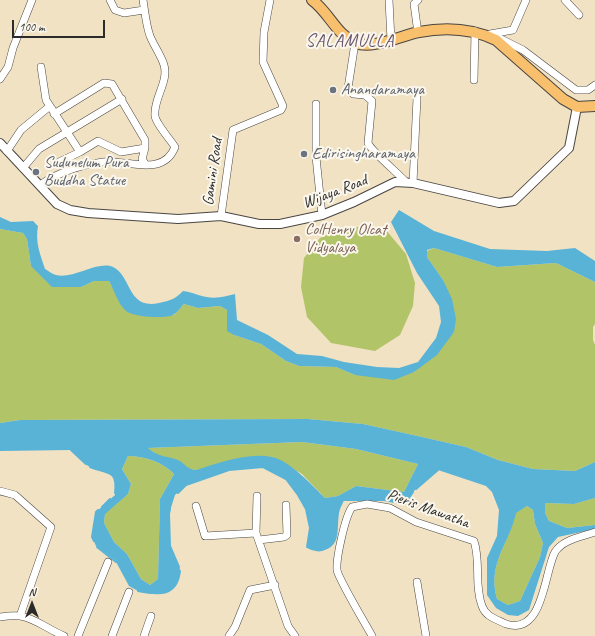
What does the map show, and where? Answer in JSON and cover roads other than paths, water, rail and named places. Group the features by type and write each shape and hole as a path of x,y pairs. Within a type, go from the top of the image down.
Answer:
{"main road":[{"path":"312,0 323,10 338,30 354,43 365,44 390,40 418,32 451,29 483,33 496,40 550,89 577,107 595,106"}],"street":[{"path":"0,79 8,67 12,48 32,0"},
{"path":"110,0 115,10 124,13 144,10"},
{"path":"40,185 55,175 88,165 105,162 146,165 162,163 171,157 174,147 166,133 159,126 155,117 164,80 164,66 150,36 143,0"},
{"name":"Gamini Road","path":"221,216 233,130 281,110 283,106 263,62 264,32 270,0"},
{"path":"389,0 390,40"},
{"path":"418,0 414,4 418,32"},
{"path":"483,33 513,30 526,0"},
{"path":"565,0 579,15"},
{"path":"474,80 483,33"},
{"path":"483,33 523,50 576,90 588,90 595,86"},
{"path":"354,43 348,88 353,94 365,95 372,101 368,144 371,149 410,182"},
{"path":"40,67 46,100 80,152"},
{"path":"54,114 104,83 112,84 145,140 142,159 146,165"},
{"path":"410,182 417,98"},
{"path":"23,168 40,149 122,99"},
{"path":"316,104 316,157 322,215"},
{"path":"7,151 21,130 50,106"},
{"name":"Wijaya Road","path":"0,143 57,204 70,210 88,214 178,219 221,216 259,224 280,224 322,215 354,202 395,182 410,182 499,203 514,201 569,148 577,107"},
{"path":"59,162 98,141 120,152 144,148"},
{"path":"0,491 15,495 51,527 20,616"},
{"path":"257,496 257,537 275,585 288,626 296,636"},
{"name":"Pieris Mawatha","path":"372,636 337,571 344,523 347,514 352,507 368,504 390,508 416,522 474,541 477,550 479,596 483,608 488,616 511,626 521,626 529,622 540,606 555,553 563,543 595,532"},
{"path":"196,506 205,536 284,537 286,535 286,505"},
{"path":"78,636 108,562"},
{"path":"417,582 426,636"},
{"path":"229,636 235,627 250,590 275,585"},
{"path":"112,636 129,592"},
{"path":"0,617 20,616 34,620 52,634 64,636"},
{"path":"144,636 151,616"}],"water":[{"path":"399,210 434,231 490,249 547,251 575,248 595,261 595,282 556,263 497,267 434,248 427,250 427,257 443,280 452,299 456,319 454,332 437,355 414,372 394,380 355,375 336,367 299,366 286,361 261,344 234,335 227,331 227,310 220,306 198,308 184,304 173,315 157,317 142,316 129,313 123,308 118,301 109,281 94,281 81,287 52,287 31,266 27,239 23,233 0,229 0,217 11,222 33,221 38,226 38,243 45,269 55,275 70,275 100,266 113,267 124,277 135,297 141,302 149,304 159,303 175,298 183,291 211,298 235,294 237,320 268,335 297,354 322,356 344,362 377,367 399,368 418,362 436,338 441,322 439,306 417,273 391,222"},
{"path":"308,419 363,424 422,437 466,447 498,460 533,469 575,471 595,462 595,498 574,504 545,503 545,513 549,521 567,528 595,525 595,529 558,537 549,547 529,610 518,616 508,615 496,608 487,595 487,558 497,536 499,510 492,492 486,486 438,470 414,491 405,504 384,500 343,500 339,509 333,544 322,550 316,550 307,547 310,528 306,509 286,479 263,467 229,470 186,485 175,495 169,514 170,546 180,569 179,579 174,587 166,593 152,594 138,591 129,586 115,560 96,546 92,537 96,512 115,495 115,480 111,474 90,467 71,450 0,451 0,423 20,420","holes":["302,442 356,449 418,464 404,492 356,486 338,496 325,498 293,468 279,459 272,457 243,457 224,461 196,470 189,468 176,459 157,454 148,448","128,456 134,456 153,460 174,474 160,499 158,579 150,585 141,579 127,554 114,542 104,523 105,514 128,494 131,484 122,469","527,506 533,510 535,524 543,543 540,557 520,601 508,605 497,599 495,575 500,554 513,524 516,513"]}],"waterway":[{"path":"71,450 86,464"},
{"path":"90,467 113,476 115,480 115,493"},
{"path":"178,493 186,485 229,470 263,467 286,479 298,495 306,509 310,528 307,547 313,550 322,550 333,544 339,509 343,500 384,500 405,504 413,492"},
{"path":"416,489 438,470"},
{"path":"102,507 110,499"},
{"path":"170,509 170,546 179,567"},
{"path":"94,541 92,537 96,512 98,510"},
{"path":"97,547 116,562"},
{"path":"138,591 160,593 171,590 175,586 180,571"}],"place":[{"name":"Anandaramaya","path":"333,90"},
{"name":"Edirisingharamaya","path":"304,154"},
{"name":"Sudunelum Pura Buddha Statue","path":"36,172"},
{"name":"ColHenry Olcat Vidyalaya","path":"297,239"}],"district":[{"name":"SALAMULLA","path":"350,41"}]}
